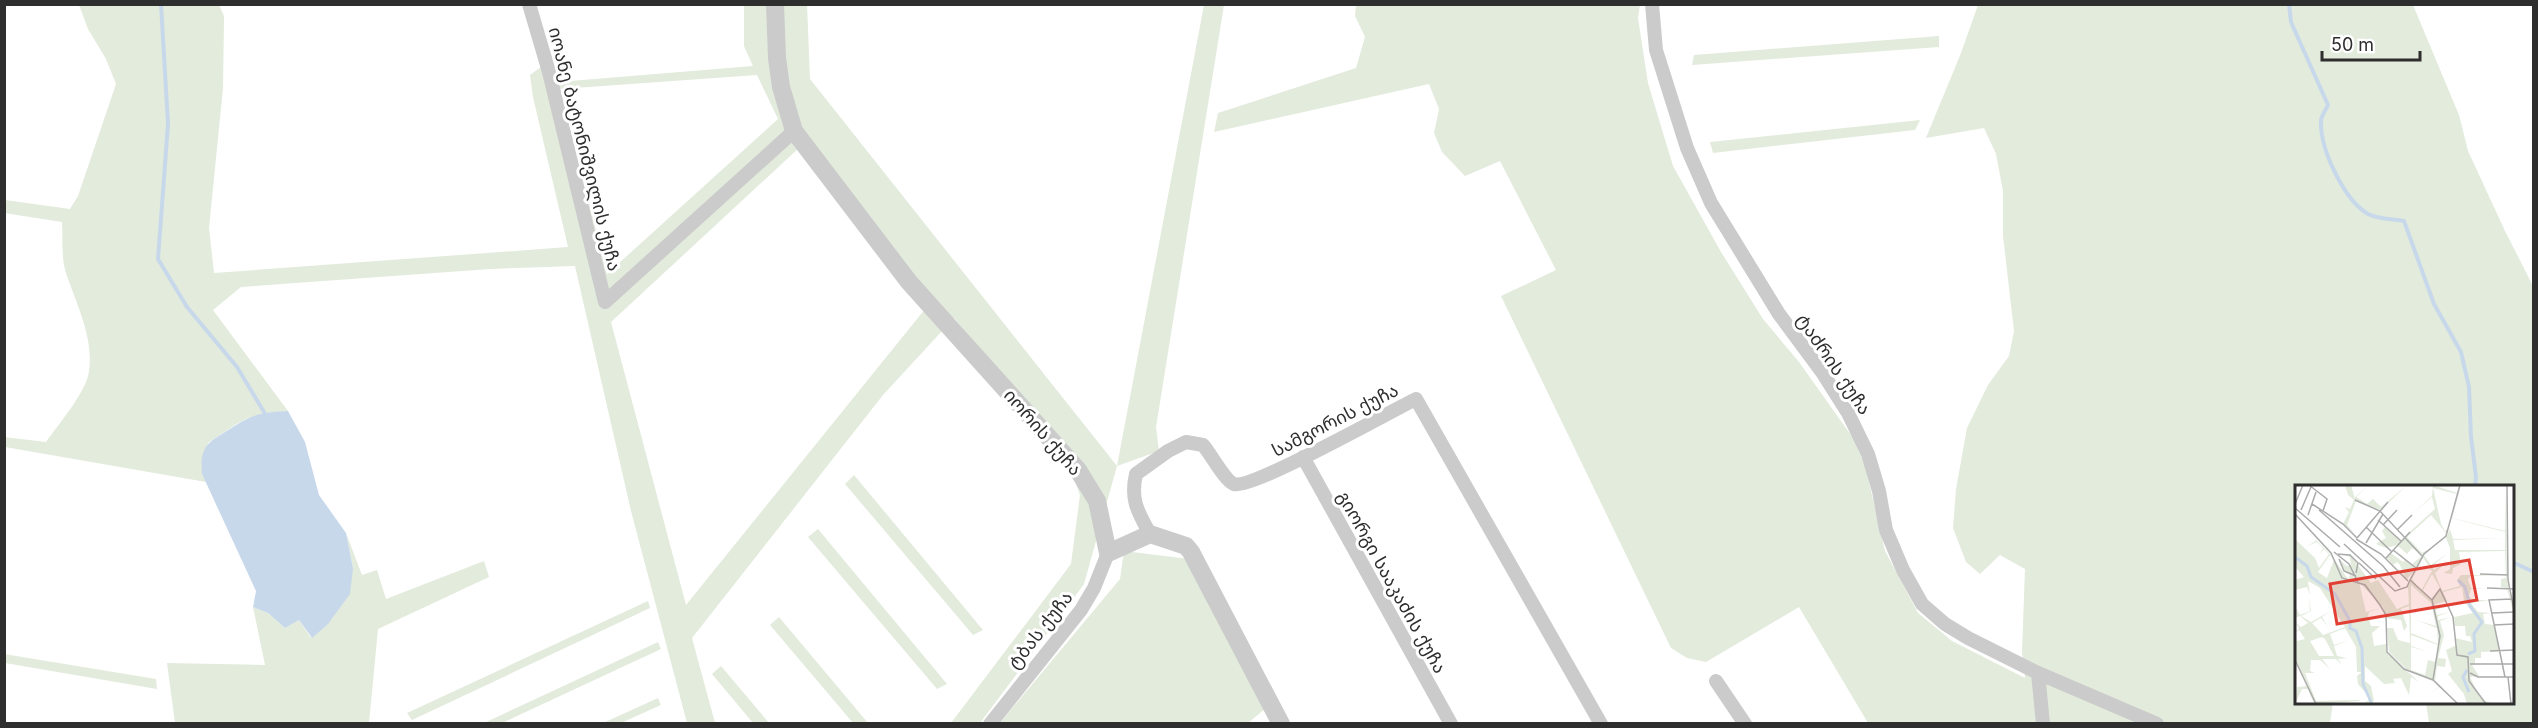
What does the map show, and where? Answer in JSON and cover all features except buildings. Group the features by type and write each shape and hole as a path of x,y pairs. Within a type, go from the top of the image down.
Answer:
{"street":[{"name":"იოანე ბატონიშვილის ქუჩა","path":"529,4 549,72 605,302 794,131"},
{"path":"775,4 777,58 781,87 794,131"},
{"name":"ტაძრის ქუჩა","path":"1652,4 1656,50 1687,148 1711,203 1779,314 1822,372 1848,413 1868,454 1879,491 1886,530 1903,570 1922,604 1945,624 2037,673 2157,723"},
{"name":"იორის ქუჩა","path":"794,131 909,282 1078,470 1097,501 1108,553"},
{"name":"სამგორის ქუჩა","path":"1150,534 1136,507 1132,489 1136,474 1168,451 1186,442 1203,445 1217,461 1224,477 1234,484 1245,484 1304,457 1416,399 1601,723"},
{"name":"გიორგი სააკაძის ქუჩა","path":"1304,457 1450,723"},
{"path":"1108,553 1150,534 1186,546 1281,723"},
{"name":"ტბას ქუჩა","path":"990,723 1081,609 1094,588 1108,553"},
{"path":"2037,673 2043,723"},
{"path":"1716,681 1744,723"}],"green space":[{"path":"807,4 810,79 1117,466 1084,584 980,723 951,723 1071,564 1080,495 1062,447 954,318 883,395 692,638 715,723 687,723 631,511 575,266 490,269 241,287 213,310 288,411 253,416 208,443 202,474 206,482 5,447 4,437 46,442 78,398 89,371 87,333 64,267 62,222 4,213 5,200 70,209 78,196 116,84 106,59 88,29 79,5 219,5 224,16 223,88 209,228 214,273 568,247 533,97 530,75 552,59 558,82 753,66 744,46 744,5","holes":["757,75 778,119 607,274 560,89","800,147 934,298 686,605 611,322"]},
{"path":"1204,5 1224,5 1156,427 1159,451 1117,466"},
{"path":"1356,5 1640,5 1638,18 1648,83 1673,166 1721,252 1763,319 1799,362 1853,438 1865,465 1885,551 1918,613 1952,641 2025,678 2022,652 2025,569 2000,555 1980,574 1966,562 1953,528 1956,489 1967,428 1988,385 2009,356 2014,331 2003,236 2003,191 1996,154 1984,128 1926,138 1978,5 2413,5 2459,115 2468,151 2533,286 2533,723 2429,723 2426,704 2514,704 2514,485 2295,485 2295,704 2333,704 2330,723 1868,723 1799,607 1706,662 1687,658 1671,648 1501,296 1556,270 1500,161 1465,176 1442,152 1434,133 1439,109 1429,84 1214,132 1218,113 1356,68 1365,37 1355,16"},
{"path":"1939,36 1939,47 1692,65 1694,55"},
{"path":"1920,120 1915,130 1713,153 1710,142"},
{"path":"854,475 983,630 973,635 845,484"},
{"path":"818,529 947,684 937,689 808,537"},
{"path":"346,533 362,575 377,570 386,599 484,561 489,577 378,629 369,723 175,723 167,663 265,665 253,607 268,613 285,628 299,620 311,638 353,568"},
{"path":"1124,551 1189,559 1266,708 1248,723 999,724 1120,579"},
{"path":"648,601 650,608 412,720 407,713"},
{"path":"779,617 868,723 853,723 770,625"},
{"path":"658,642 661,649 502,723 484,723"},
{"path":"4,654 156,679 157,689 5,663"},
{"path":"721,666 769,723 753,723 712,674"},
{"path":"658,698 661,705 621,723 603,723"}],"water":[{"path":"288,411 305,442 319,495 346,533 353,568 350,594 328,624 312,638 299,620 285,628 268,613 253,607 256,591 202,474 203,453 213,440 254,416"}],"waterway":[{"path":"161,4 168,124 158,259 187,307 237,367 264,412"},
{"path":"2289,4 2291,22 2328,105 2321,119 2322,132 2335,173 2350,198 2368,214 2404,221 2434,304 2461,352 2469,387 2475,485"},
{"path":"2514,563 2534,572"}]}
